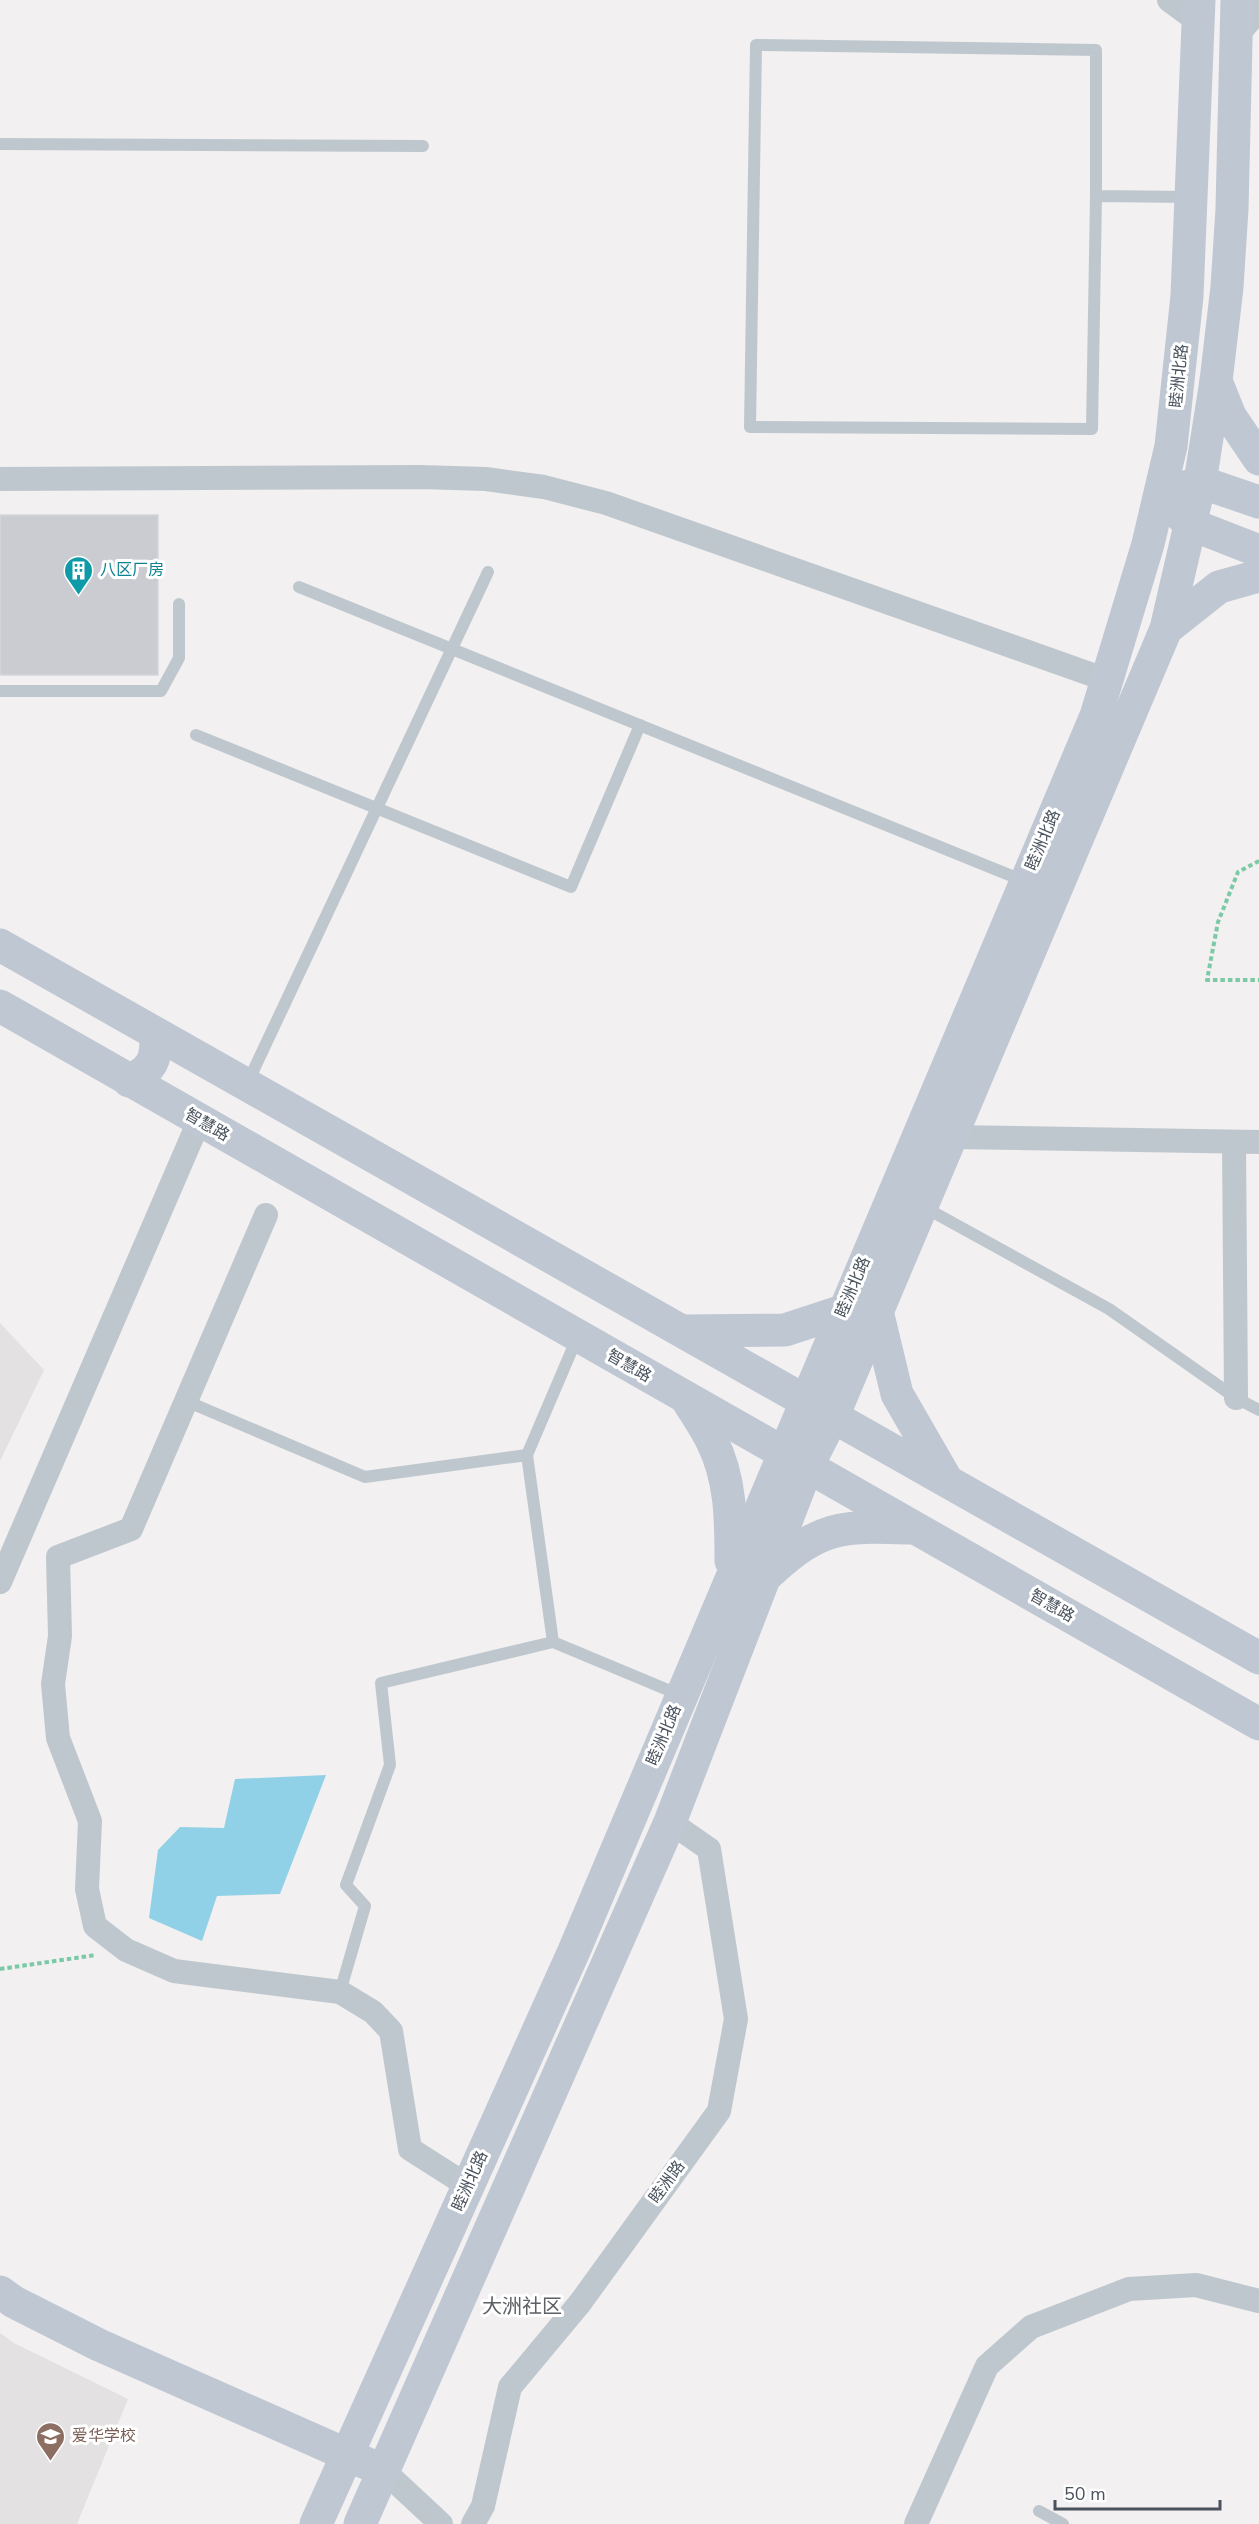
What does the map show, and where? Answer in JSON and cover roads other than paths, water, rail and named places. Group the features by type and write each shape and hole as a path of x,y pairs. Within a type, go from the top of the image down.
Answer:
{"main road":[{"name":"睦洲北路","path":"316,2524 574,1951 732,1574 795,1460 833,1416 1166,629 1200,482 1216,381 1227,287 1232,209 1237,0"},
{"name":"睦洲北路","path":"360,2524 670,1822 765,1577 795,1460 805,1400 1096,716 1148,544 1160,496 1178,390 1192,197 1199,11"},
{"path":"1216,381 1230,416 1259,459"},
{"path":"1259,502 1200,482 1160,496 1190,524 1259,551"},
{"path":"1166,629 1219,588 1259,576"},
{"path":"0,945 1259,1658"},
{"name":"智慧路","path":"0,1006 1259,1724"},
{"path":"129,1081 145,1073 157,1054 156,1034"},
{"path":"682,1331 785,1330 843,1311"},
{"path":"877,1311 897,1394 947,1480"},
{"path":"687,1399 712,1441 725,1475 730,1506 732,1574"},
{"path":"765,1577 794,1550 828,1531 862,1527 915,1528"},
{"path":"0,2292 14,2302 99,2345 383,2470"}],"street":[{"path":"1169,0 1199,11"},
{"path":"1237,35 1259,10"},
{"path":"0,478 420,477 486,479 544,487 606,503 1107,680"},
{"path":"0,1582 199,1121"},
{"path":"950,1137 1259,1142"},
{"path":"1234,1142 1236,1398"},
{"path":"266,1215 131,1529 58,1557 60,1636 53,1684 58,1738 90,1821 87,1889 95,1926 126,1950 174,1971 340,1992 373,2012 391,2031 410,2149 468,2186"},
{"name":"睦洲路","path":"473,2524 483,2506 510,2387 580,2303 719,2110 736,2019 709,1849 670,1822"},
{"path":"920,2515 987,2366 1031,2327 1130,2289 1196,2285 1259,2301"},
{"path":"383,2470 441,2524"}],"lane":[{"path":"756,45 1096,50 1096,196 1092,429 750,427 756,45"},
{"path":"0,144 423,146"},
{"path":"1096,196 1192,197"},
{"path":"246,1085 489,572"},
{"path":"299,588 1026,881"},
{"path":"0,692 161,691 179,658 179,604"},
{"path":"196,735 571,887 640,725"},
{"path":"921,1205 1109,1309 1236,1398 1259,1410"},
{"path":"553,1642 527,1455 577,1337"},
{"path":"186,1401 364,1477 527,1455"},
{"path":"340,1992 365,1906 346,1885 390,1765 381,1683 553,1642 681,1695"},
{"path":"1039,2511 1063,2524"}],"water":[{"path":"326,1775 280,1894 217,1896 202,1941 149,1918 158,1850 180,1827 224,1828 235,1779"}],"place":[{"name":"八区厂房","path":"79,596"},
{"name":"爱华学校","path":"51,2462"}],"district":[{"name":"大洲社区","path":"522,2306"}]}
